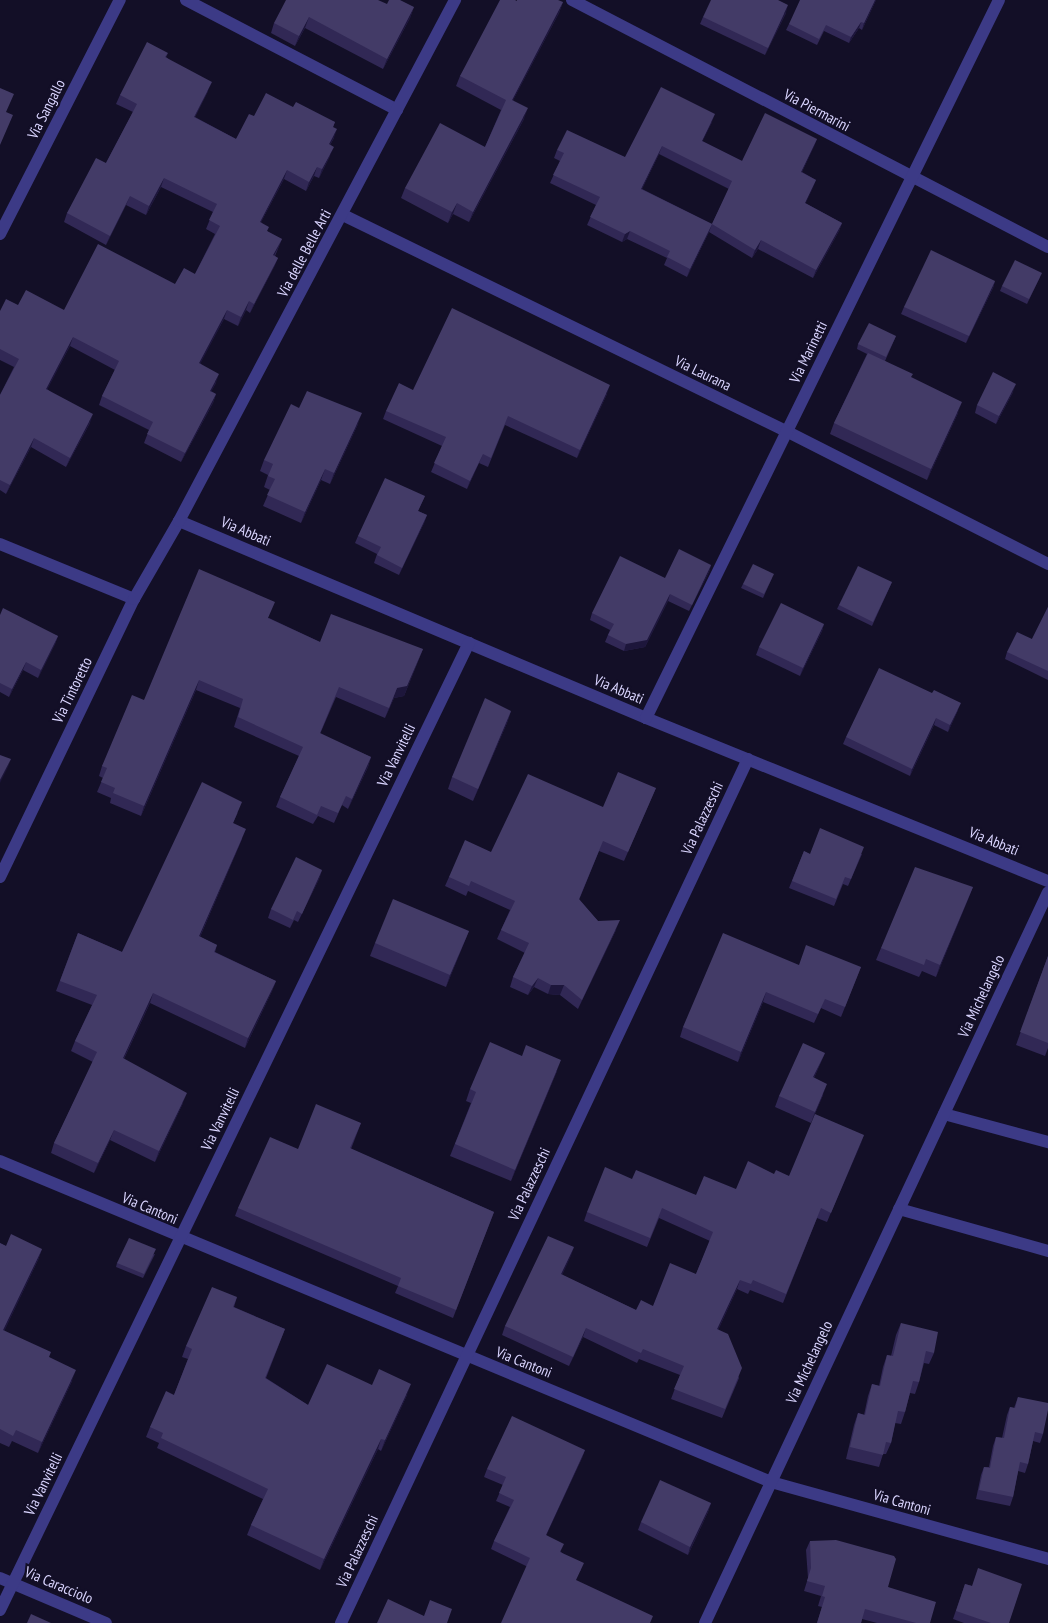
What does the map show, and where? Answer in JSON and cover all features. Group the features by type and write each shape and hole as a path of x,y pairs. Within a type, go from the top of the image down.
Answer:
{"street":[{"name":"Via Sangallo","path":"0,234 120,0"},
{"path":"186,0 397,110"},
{"name":"Via delle Belle Arti","path":"179,520 343,215 455,0"},
{"name":"Via Piermarini","path":"572,0 1048,247"},
{"name":"Via Marinetti","path":"646,718 1000,0"},
{"name":"Via Laurana","path":"343,215 786,431 1048,564"},
{"name":"Via Tintoretto","path":"0,877 134,599 179,520"},
{"name":"Via Abbati","path":"179,520 646,718 1048,881"},
{"path":"0,544 134,599"},
{"name":"Via Vanvitelli","path":"0,1610 468,643"},
{"name":"Via Palazzeschi","path":"340,1623 748,759"},
{"name":"Via Michelangelo","path":"705,1623 1048,892"},
{"path":"944,1114 1048,1142"},
{"name":"Via Cantoni","path":"0,1162 771,1482 1048,1559"},
{"path":"899,1209 1048,1251"},
{"name":"Via Caracciolo","path":"0,1578 106,1623"}],"building":[{"path":"286,0 378,0 387,4 389,0 400,0 414,7 387,59 309,17 299,36 274,23"},
{"path":"500,0 558,0 563,2 512,100 528,108 473,212 457,203 452,212 405,188 440,123 485,147 506,100 460,76"},
{"path":"711,0 778,0 788,5 768,48 703,17"},
{"path":"800,0 875,0 864,23 861,22 851,37 826,25 819,39 789,24"},
{"path":"147,42 168,53 165,57 212,82 194,117 236,139 249,114 254,116 266,93 293,107 296,102 335,122 333,127 337,129 329,144 334,147 322,169 317,167 309,182 287,170 260,222 269,227 267,231 282,239 273,255 278,258 254,304 249,301 241,317 227,310 199,363 219,374 210,391 216,394 185,453 147,434 153,422 102,396 119,361 73,337 46,389 93,414 70,458 34,438 10,485 0,480 0,395 19,359 0,349 0,311 6,299 18,305 26,290 64,310 98,244 175,284 184,268 195,274 220,226 209,220 217,204 164,178 149,206 130,196 110,236 67,213 96,158 106,163 137,104 120,95"},
{"path":"661,87 715,114 702,141 742,161 765,113 817,139 801,172 816,180 805,203 842,223 816,270 761,240 755,250 712,224 690,269 667,257 670,251 630,231 625,234 590,217 600,197 553,175 564,153 557,150 567,130 625,157","holes":["662,146 732,181 712,224 641,189"]},
{"path":"0,88 14,94 6,112 13,115 0,145"},
{"path":"931,250 995,281 969,336 904,307"},
{"path":"1015,260 1042,273 1029,299 1002,286"},
{"path":"452,308 610,385 580,450 508,416 491,458 483,454 470,481 434,463 446,437 386,411 399,383 413,390"},
{"path":"869,323 896,336 886,357 858,344"},
{"path":"868,353 913,374 911,377 962,402 931,469 834,423"},
{"path":"993,372 1016,384 999,416 977,405"},
{"path":"307,391 362,413 334,473 325,469 305,512 267,495 275,479 268,476 273,464 264,460 291,404 299,408"},
{"path":"385,478 425,496 418,511 427,515 402,568 377,555 381,547 358,536"},
{"path":"679,549 711,565 692,605 670,594 647,640 626,644 608,635 614,624 592,613 620,556 665,578"},
{"path":"753,564 774,574 764,594 743,584"},
{"path":"858,566 892,582 873,622 839,605"},
{"path":"199,569 275,602 268,618 320,642 331,614 423,649 407,686 397,688 389,708 339,687 320,733 371,757 352,799 346,796 338,813 321,806 317,815 280,797 303,747 238,717 243,699 199,680 144,806 113,793 115,788 101,782 107,768 102,766 132,695 144,700"},
{"path":"781,603 824,624 803,668 759,647"},
{"path":"1048,607 1048,671 1007,652 1017,632 1032,639"},
{"path":"3,608 58,636 41,670 26,662 12,689 0,683 0,615"},
{"path":"879,668 932,693 934,690 961,703 950,725 936,718 912,769 846,737"},
{"path":"485,698 511,711 478,789 452,777"},
{"path":"0,755 11,759 0,780"},
{"path":"618,772 656,788 628,852 603,841 579,899 598,921 620,920 582,1000 564,985 551,985 538,978 532,986 513,977 529,943 501,930 515,901 471,881 469,886 449,877 465,840 491,852 528,774 603,807"},
{"path":"202,782 242,802 233,823 246,829 199,936 217,945 214,952 276,981 248,1038 153,993 123,1058 187,1093 159,1151 114,1130 98,1163 54,1143 97,1052 75,1041 97,995 60,981 78,933 122,952"},
{"path":"820,828 864,847 851,879 845,877 836,899 792,881 804,851 810,854"},
{"path":"296,857 322,870 302,914 297,911 293,920 271,909"},
{"path":"915,867 973,887 940,965 926,959 924,965 881,948"},
{"path":"393,899 469,931 450,975 375,943"},
{"path":"723,933 799,965 806,945 861,967 845,1007 825,999 818,1014 766,992 741,1052 683,1027"},
{"path":"1048,956 1048,1043 1020,1032"},
{"path":"490,1042 522,1056 526,1045 561,1060 515,1170 455,1144 476,1092 470,1089"},
{"path":"803,1043 825,1053 813,1077 827,1084 815,1112 779,1096"},
{"path":"316,1104 361,1123 350,1148 494,1212 456,1310 398,1286 401,1278 238,1208 270,1137 298,1149"},
{"path":"815,1114 864,1135 831,1213 821,1208 786,1294 753,1280 751,1284 740,1280 717,1329 728,1334 742,1368 725,1409 674,1389 684,1366 643,1349 641,1353 586,1328 573,1357 505,1326 548,1236 574,1247 561,1274 636,1310 641,1300 653,1306 670,1263 696,1274 713,1232 662,1208 650,1238 587,1212 605,1167 632,1179 636,1170 696,1195 704,1176 736,1189 748,1161 774,1174 776,1170 789,1176"},
{"path":"11,1234 42,1249 3,1330 51,1352 49,1357 76,1370 42,1442 16,1430 13,1436 0,1429 0,1243 6,1246"},
{"path":"129,1238 156,1249 144,1274 117,1263"},
{"path":"212,1287 237,1297 233,1307 285,1329 265,1378 308,1405 327,1364 372,1385 379,1369 411,1384 385,1440 381,1439 324,1559 251,1525 268,1489 161,1438 163,1433 150,1427 166,1391 174,1395 192,1349 186,1346"},
{"path":"901,1323 938,1332 934,1353 926,1351 919,1382 913,1381 905,1412 898,1411 891,1443 886,1442 883,1455 850,1447 858,1413 865,1415 872,1384 880,1386 887,1355 893,1356"},
{"path":"1018,1397 1048,1403 1043,1434 1035,1432 1028,1464 1020,1462 1013,1497 979,1490 984,1467 990,1468 996,1437 1004,1438 1010,1407 1015,1408"},
{"path":"512,1416 585,1450 546,1535 564,1544 560,1552 584,1563 576,1580 653,1616 650,1623 501,1623 530,1558 494,1541 514,1500 499,1493 506,1477 487,1469"},
{"path":"660,1480 711,1503 690,1547 641,1522"},
{"path":"836,1540 894,1556 896,1559 888,1587 936,1602 930,1623 916,1623 865,1609 861,1623 817,1623 825,1597 822,1596 825,1586 807,1581 811,1568 810,1541"},
{"path":"978,1568 1022,1584 1009,1623 991,1623 956,1611 965,1584 972,1586"},
{"path":"388,1599 424,1616 430,1600 452,1609 447,1623 377,1623"},
{"path":"31,1614 51,1623 27,1623"}]}
